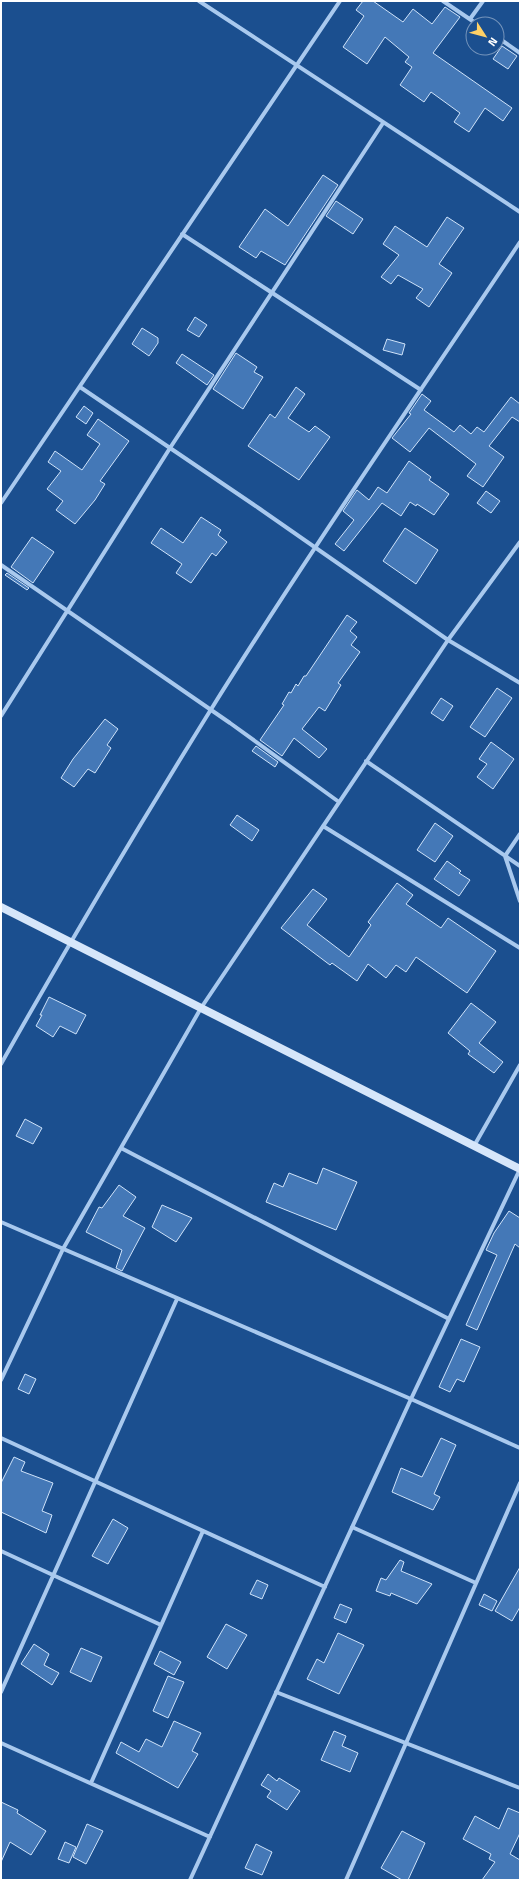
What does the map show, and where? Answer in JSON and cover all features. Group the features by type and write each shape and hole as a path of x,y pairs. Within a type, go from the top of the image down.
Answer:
{"main road":[{"path":"1,907 520,1169"}],"street":[{"path":"199,1 520,212"},
{"path":"1,503 296,64 340,1"},
{"path":"443,1 466,16"},
{"path":"472,16 482,1"},
{"path":"505,43 520,53"},
{"path":"1,716 170,448 383,123"},
{"path":"182,234 271,294 421,390"},
{"path":"1,1064 70,942 211,709 316,548 520,242"},
{"path":"80,387 448,640 520,683"},
{"path":"1,1380 62,1249 201,1008 448,640 520,542"},
{"path":"1,565 211,709 339,802"},
{"path":"366,761 520,866"},
{"path":"323,826 520,948"},
{"path":"505,856 520,834"},
{"path":"505,856 520,900"},
{"path":"474,1146 520,1065"},
{"path":"121,1148 449,1319"},
{"path":"190,1880 411,1399 520,1169"},
{"path":"1,1222 411,1399 520,1448"},
{"path":"1,1692 177,1299"},
{"path":"1,1438 325,1587"},
{"path":"346,1880 520,1483"},
{"path":"352,1527 476,1583"},
{"path":"90,1783 203,1531"},
{"path":"1,1551 161,1625"},
{"path":"276,1692 520,1788"},
{"path":"1,1743 210,1837"}],"building":[{"path":"363,1 373,1 403,22 413,9 432,24 445,7 460,17 433,53 512,108 503,121 485,108 469,132 454,122 460,113 431,92 424,102 400,85 412,67 405,62 409,57 385,37 367,64 343,47 364,16 356,10"},
{"path":"505,48 517,56 508,69 493,59 495,56 505,56"},
{"path":"323,175 338,185 285,265 261,251 256,258 239,247 265,209 288,226"},
{"path":"336,201 363,219 353,234 326,216"},
{"path":"447,217 464,228 439,264 452,273 429,307 416,298 423,289 398,275 391,284 381,277 399,255 383,244 395,226 427,247"},
{"path":"195,317 207,325 199,337 187,330"},
{"path":"142,328 158,338 158,343 149,356 132,344"},
{"path":"387,339 405,344 402,355 383,350"},
{"path":"236,353 257,367 254,372 263,377 243,409 213,389"},
{"path":"182,354 214,375 207,385 176,363"},
{"path":"296,387 305,394 288,418 309,432 315,426 330,437 299,480 248,446 270,414 275,418"},
{"path":"422,394 431,401 424,410 454,432 460,425 471,434 477,427 484,432 511,397 520,404 520,422 512,417 489,446 504,457 483,487 467,476 476,464 429,428 410,452 392,438 411,414 409,413"},
{"path":"84,406 93,413 86,424 76,417"},
{"path":"98,419 129,441 100,481 105,484 95,500 75,524 56,510 63,501 47,489 61,471 48,462 55,451 82,470 100,444 87,435"},
{"path":"409,461 431,477 429,480 449,494 434,515 417,504 416,506 410,502 401,516 382,503 344,551 335,544 354,520 343,511 357,490 369,500 378,487 387,493"},
{"path":"486,491 500,501 491,513 477,503"},
{"path":"201,517 221,530 218,535 227,542 216,556 212,553 191,583 176,573 182,564 151,543 161,528 183,543"},
{"path":"405,528 438,550 416,584 383,561"},
{"path":"32,537 54,552 33,583 11,567"},
{"path":"7,573 29,588 27,590 5,575"},
{"path":"347,615 357,622 350,631 357,637 351,645 360,652 338,683 341,685 325,711 319,707 302,729 327,749 319,758 294,738 282,756 260,740 284,705 282,704 289,692 291,693 296,684 298,686 304,676 306,676"},
{"path":"497,688 512,698 485,737 470,727"},
{"path":"441,698 453,706 443,721 431,713"},
{"path":"105,719 118,729 107,745 111,748 95,773 88,769 74,787 61,778 73,759"},
{"path":"491,742 514,759 493,789 477,777 487,764 479,759"},
{"path":"256,746 278,762 275,767 252,751"},
{"path":"237,815 259,830 252,841 230,825"},
{"path":"435,823 453,836 435,862 417,850"},
{"path":"447,861 461,871 459,873 470,880 459,896 434,879"},
{"path":"397,883 413,895 406,904 441,928 448,918 496,951 467,993 416,957 406,972 396,965 386,978 368,964 357,981 332,963 330,965 281,928 313,889 327,899 307,925 349,957 371,925 368,922"},
{"path":"49,997 86,1015 76,1034 60,1026 53,1037 36,1026"},
{"path":"471,1003 496,1022 479,1043 503,1062 494,1073 468,1054 470,1051 448,1033"},
{"path":"25,1119 42,1128 33,1144 16,1136"},
{"path":"323,1168 357,1182 336,1230 266,1202 274,1183 283,1187 289,1173 317,1184"},
{"path":"119,1185 136,1197 123,1216 145,1228 122,1271 116,1268 122,1250 86,1232 99,1207 102,1208"},
{"path":"162,1205 192,1218 176,1242 152,1227"},
{"path":"509,1211 520,1218 520,1248 515,1244 477,1330 466,1325 497,1255 486,1250 494,1233"},
{"path":"461,1339 480,1347 464,1382 457,1379 450,1392 439,1387"},
{"path":"25,1374 36,1379 29,1394 18,1389"},
{"path":"441,1438 456,1445 434,1494 440,1497 433,1510 392,1492 401,1468 422,1477"},
{"path":"14,1457 25,1462 21,1471 53,1483 42,1511 52,1515 46,1533 1,1512 1,1483"},
{"path":"113,1519 128,1528 108,1564 92,1556"},
{"path":"400,1560 404,1562 401,1571 432,1584 417,1604 391,1593 390,1596 376,1591 381,1578 386,1580"},
{"path":"520,1567 520,1607 512,1621 495,1611"},
{"path":"257,1580 268,1585 262,1599 250,1594"},
{"path":"484,1594 497,1601 492,1611 479,1605"},
{"path":"340,1604 352,1609 346,1623 334,1618"},
{"path":"226,1624 247,1635 227,1669 207,1657"},
{"path":"338,1633 364,1645 339,1694 307,1679 317,1659 324,1663"},
{"path":"34,1644 49,1654 44,1665 59,1673 52,1685 21,1664"},
{"path":"81,1648 102,1657 91,1682 70,1672"},
{"path":"160,1651 181,1662 174,1675 154,1664"},
{"path":"168,1676 184,1682 168,1718 153,1711"},
{"path":"174,1721 201,1733 192,1751 198,1754 178,1788 116,1753 121,1742 139,1752 146,1739 162,1747"},
{"path":"334,1731 346,1736 342,1746 358,1753 350,1772 321,1760"},
{"path":"268,1774 277,1781 279,1778 300,1791 287,1810 267,1797 271,1791 261,1785"},
{"path":"1,1802 18,1810 17,1813 46,1831 31,1855 10,1842 1,1862"},
{"path":"508,1808 520,1813 520,1833 510,1854 520,1860 520,1880 482,1880 495,1862 489,1859 491,1854 463,1839 475,1816 499,1829"},
{"path":"87,1824 103,1831 86,1864 73,1857"},
{"path":"402,1831 425,1843 408,1880 402,1880 381,1868"},
{"path":"65,1842 76,1847 69,1863 58,1859"},
{"path":"256,1844 272,1852 262,1875 245,1868"}]}
